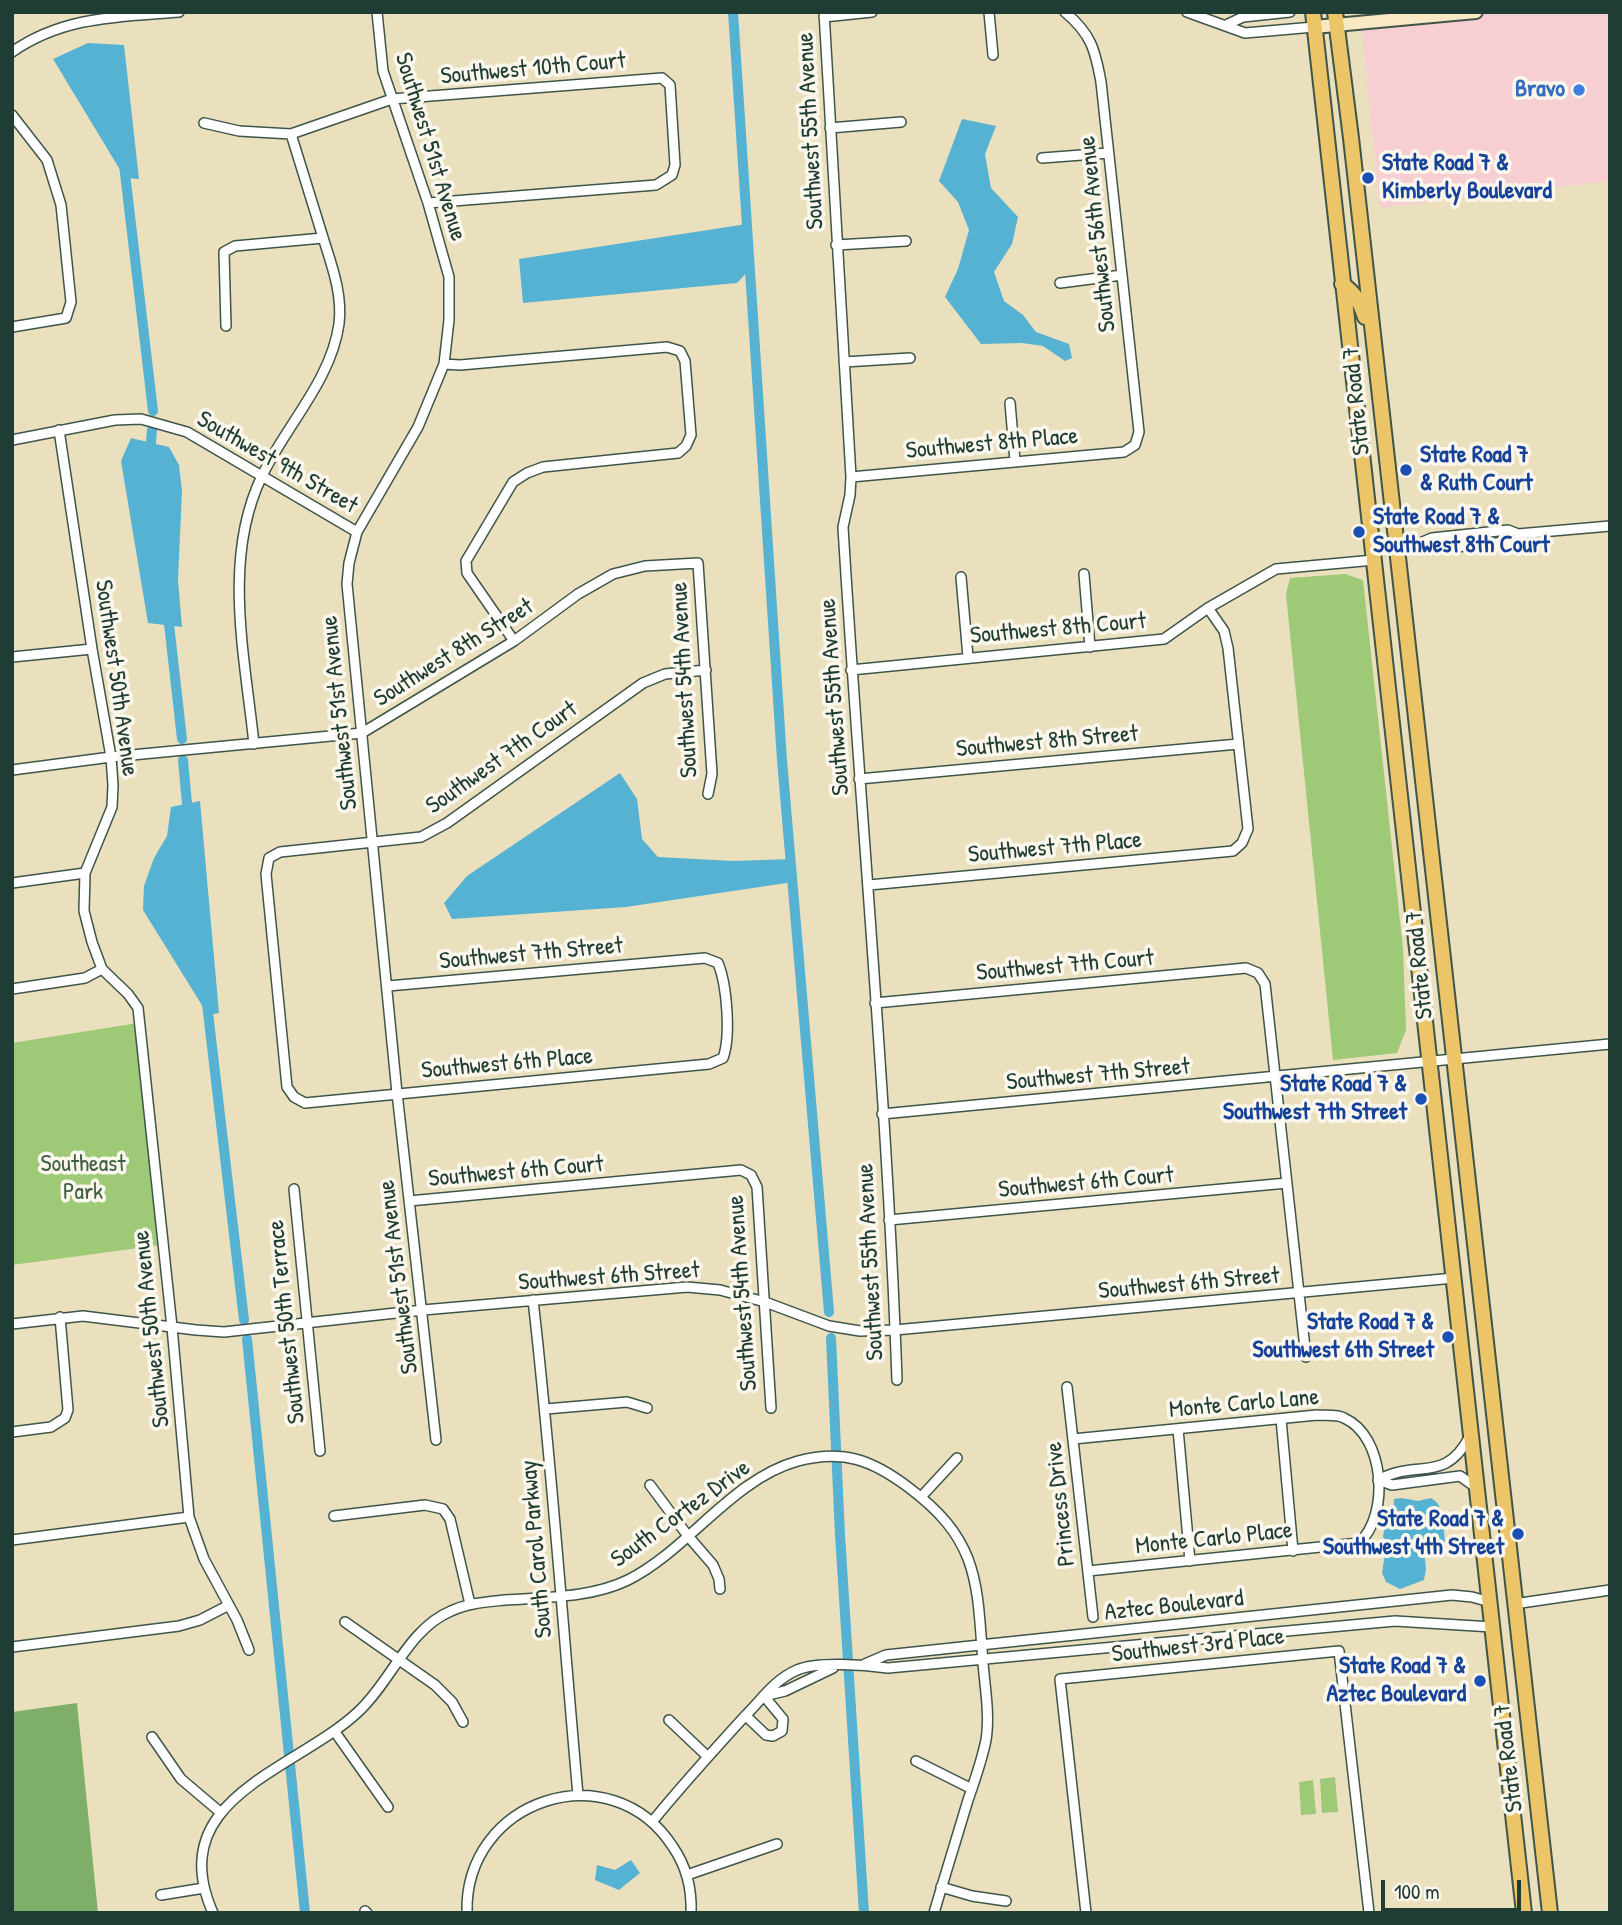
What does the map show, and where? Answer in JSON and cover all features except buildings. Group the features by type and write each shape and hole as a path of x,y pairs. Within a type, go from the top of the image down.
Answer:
{"main road":[{"name":"State Road 7","path":"1336,18 1550,1913"},
{"name":"State Road 7","path":"1314,19 1524,1913"},
{"path":"1342,284 1351,290 1360,302 1374,345"},
{"path":"1369,518 1378,534 1396,547"},
{"path":"1374,561 1390,572 1403,603"},
{"path":"1454,1278 1469,1289 1482,1315"},
{"path":"1486,1566 1504,1598 1514,1604"},
{"path":"1490,1602 1506,1618 1519,1650"}],"street":[{"path":"12,52 29,40 57,27 85,20 179,12"},
{"name":"Southwest 51st Avenue","path":"377,12 383,71 428,203 449,277 449,320 444,364 418,427 357,532 347,584 397,1093 436,1440"},
{"path":"824,15 872,12"},
{"path":"989,12 993,55"},
{"name":"Southwest 56th Avenue","path":"1065,12 1088,35 1096,52 1139,432 1136,444"},
{"path":"1187,12 1245,33 1314,19 1476,12"},
{"path":"1226,25 1244,17 1290,12"},
{"name":"Southwest 55th Avenue","path":"824,15 851,477 843,527 851,670 869,885 897,1380"},
{"name":"Southwest 10th Court","path":"204,122 239,131 291,134 392,99 662,78 670,85 675,165 672,175 656,185 428,203"},
{"path":"12,115 47,160 61,205 71,303 66,318 12,327"},
{"path":"830,128 901,122"},
{"path":"254,744 240,603 239,564 246,524 261,477 328,364 339,323 336,276 291,134"},
{"path":"1042,159 1108,153"},
{"path":"226,326 224,252 235,246 323,238"},
{"path":"836,245 906,241"},
{"path":"1060,283 1122,275"},
{"path":"444,364 460,365 667,347 680,351 685,361 691,435 686,446 678,453 543,467 513,482 466,561 467,573 514,641"},
{"path":"844,362 910,358"},
{"path":"1010,403 1015,461"},
{"name":"Southwest 9th Street","path":"12,440 116,420 141,419 187,432 357,532"},
{"name":"Southwest 50th Avenue","path":"59,430 111,757 112,807 85,873 84,911 102,969 128,994 138,1008 189,1517 204,1559 249,1650"},
{"name":"Southwest 8th Place","path":"851,477 1124,452 1136,444"},
{"path":"1396,547 1418,544 1433,549 1505,542 1518,534 1610,526"},
{"name":"Southwest 8th Court","path":"851,670 1164,639 1208,608 1276,569 1374,561"},
{"name":"Southwest 8th Street","path":"12,770 111,757 362,733 514,641 578,594 613,574 645,566 698,564"},
{"name":"Southwest 54th Avenue","path":"698,564 712,774 708,794"},
{"path":"1084,574 1090,647"},
{"path":"961,577 968,657"},
{"path":"1208,608 1224,631 1238,744"},
{"path":"12,657 92,649"},
{"name":"Southwest 7th Court","path":"294,1097 287,1087 266,874 270,858 280,852 421,837 458,816 643,683 664,674 706,670"},
{"name":"Southwest 8th Street","path":"859,779 1238,744"},
{"name":"Southwest 7th Place","path":"869,885 1233,851 1242,843 1248,829 1238,744"},
{"path":"12,883 85,873"},
{"name":"Southwest 7th Street","path":"388,986 705,958 718,963 723,975 727,1046 723,1058"},
{"name":"Southwest 7th Court","path":"875,1003 1246,968 1258,973 1265,984 1275,1077"},
{"path":"12,989 85,978 102,969"},
{"name":"Southwest 7th Street","path":"882,1114 1610,1044"},
{"name":"Southwest 6th Place","path":"294,1097 305,1103 709,1064 723,1058"},
{"path":"1275,1077 1306,1357"},
{"name":"Southwest 6th Court","path":"409,1201 741,1170 751,1175"},
{"name":"Southwest 54th Avenue","path":"751,1175 757,1187 771,1408"},
{"name":"Southwest 6th Court","path":"889,1220 1287,1183"},
{"name":"Southwest 50th Terrace","path":"293,1189 320,1451"},
{"name":"Southwest 6th Street","path":"12,1324 83,1316 224,1332 423,1310 687,1287 720,1290 765,1302 828,1326 860,1331 895,1330 1454,1278"},
{"name":"South Carol Parkway","path":"533,1300 578,1795"},
{"path":"12,1432 51,1427 65,1418 68,1410 60,1317"},
{"name":"Princess Drive","path":"1068,1387 1093,1617"},
{"path":"545,1409 627,1402 647,1408"},
{"name":"Monte Carlo Lane","path":"1073,1439 1317,1415 1342,1416 1364,1435 1377,1462 1378,1480"},
{"path":"1281,1419 1293,1551"},
{"path":"1178,1429 1189,1561"},
{"path":"1378,1480 1392,1472 1441,1466 1454,1460 1471,1434"},
{"name":"South Cortez Drive","path":"213,1913 204,1888 201,1866 203,1848 219,1812 242,1791 335,1732 370,1701 432,1622 448,1612 470,1604 599,1590 631,1578 646,1570 765,1475 798,1461 828,1457 853,1458 884,1469 921,1497 954,1532 968,1556 976,1591 982,1646 987,1734 934,1913"},
{"path":"921,1497 957,1458"},
{"path":"1378,1480 1392,1485 1460,1476 1477,1488"},
{"name":"Monte Carlo Place","path":"1088,1571 1359,1543 1375,1522 1380,1495 1378,1480"},
{"path":"650,1485 713,1565 720,1589"},
{"path":"334,1516 425,1505 443,1509 450,1519 470,1604"},
{"path":"12,1540 189,1517"},
{"path":"1514,1604 1610,1590"},
{"name":"Aztec Boulevard","path":"863,1664 886,1656 1452,1595 1490,1602"},
{"path":"12,1647 179,1626 200,1620 229,1605"},
{"name":"Aztec Boulevard","path":"652,1822 707,1756 774,1683 799,1669 863,1664 888,1668 1395,1621 1492,1627"},
{"path":"345,1622 435,1685 452,1702 463,1723"},
{"path":"1055,1638 1058,1652"},
{"name":"Southwest 3rd Place","path":"1086,1913 1060,1679 1339,1651 1368,1913"},
{"path":"746,1716 766,1735 773,1736 782,1731 783,1719 764,1696"},
{"path":"669,1720 707,1756"},
{"path":"335,1732 388,1807"},
{"path":"152,1737 181,1779 219,1812"},
{"path":"916,1762 972,1789"},
{"path":"467,1913 473,1869 480,1853 501,1827 528,1807 578,1795 598,1797 636,1810 667,1837 687,1875 691,1913"},
{"path":"687,1875 776,1844"},
{"path":"941,1887 972,1896 1006,1901"},
{"path":"161,1895 204,1888"}],"shaded area":[{"path":"1360,12 1610,12 1610,181 1380,208"}],"green space":[{"path":"1345,574 1363,580 1403,948 1406,1030 1397,1053 1333,1060 1286,594 1290,578"},
{"name":"Southeast Park","path":"138,1023 161,1245 12,1265 12,1043"},
{"path":"77,1703 98,1913 12,1913 12,1712"},
{"path":"1335,1777 1338,1812 1322,1813 1320,1779"},
{"path":"1313,1780 1316,1814 1301,1815 1299,1782"}],"water":[{"path":"88,43 124,45 139,179 125,178 53,59"},
{"path":"962,119 996,126 985,154 991,188 1018,217 1012,244 994,272 1004,301 1023,315 1036,332 1069,344 1072,358 1065,361 1043,346 1022,343 981,344 945,297 958,269 969,230 958,202 939,181"},
{"path":"747,224 750,269 737,283 523,303 519,259"},
{"path":"131,438 169,447 179,465 182,491 178,580 182,627 148,623 121,461"},
{"path":"620,773 637,799 642,839 658,857 733,861 791,859 793,882 626,907 452,919 444,903 467,876"},
{"path":"200,801 219,1013 208,1015 143,910 144,886 154,858 167,836 171,807"},
{"path":"1431,1498 1436,1502 1443,1517 1445,1541 1443,1546 1426,1548 1424,1551 1424,1580 1400,1589 1386,1582 1382,1573 1387,1541 1383,1537 1384,1530 1393,1524 1394,1499 1418,1501"},
{"path":"631,1860 640,1873 619,1890 595,1880 597,1865 615,1870"}],"waterway":[{"path":"733,12 782,760 829,1312"},
{"path":"124,165 153,411"},
{"path":"150,454 152,430"},
{"path":"168,615 182,739"},
{"path":"183,760 188,815"},
{"path":"207,1004 244,1320"},
{"path":"831,1338 840,1535 864,1913"},
{"path":"247,1339 305,1913"}],"place":[{"name":"Bravo","path":"1579,90"},
{"name":"State Road 7 & Kimberly Boulevard","path":"1368,178"},
{"name":"State Road 7 & Ruth Court","path":"1406,470"},
{"name":"State Road 7 & Southwest 8th Court","path":"1359,532"},
{"name":"State Road 7 & Southwest 7th Street","path":"1421,1099"},
{"name":"State Road 7 & Southwest 6th Street","path":"1448,1337"},
{"name":"State Road 7 & Southwest 4th Street","path":"1518,1534"},
{"name":"State Road 7 & Aztec Boulevard","path":"1480,1681"}]}
